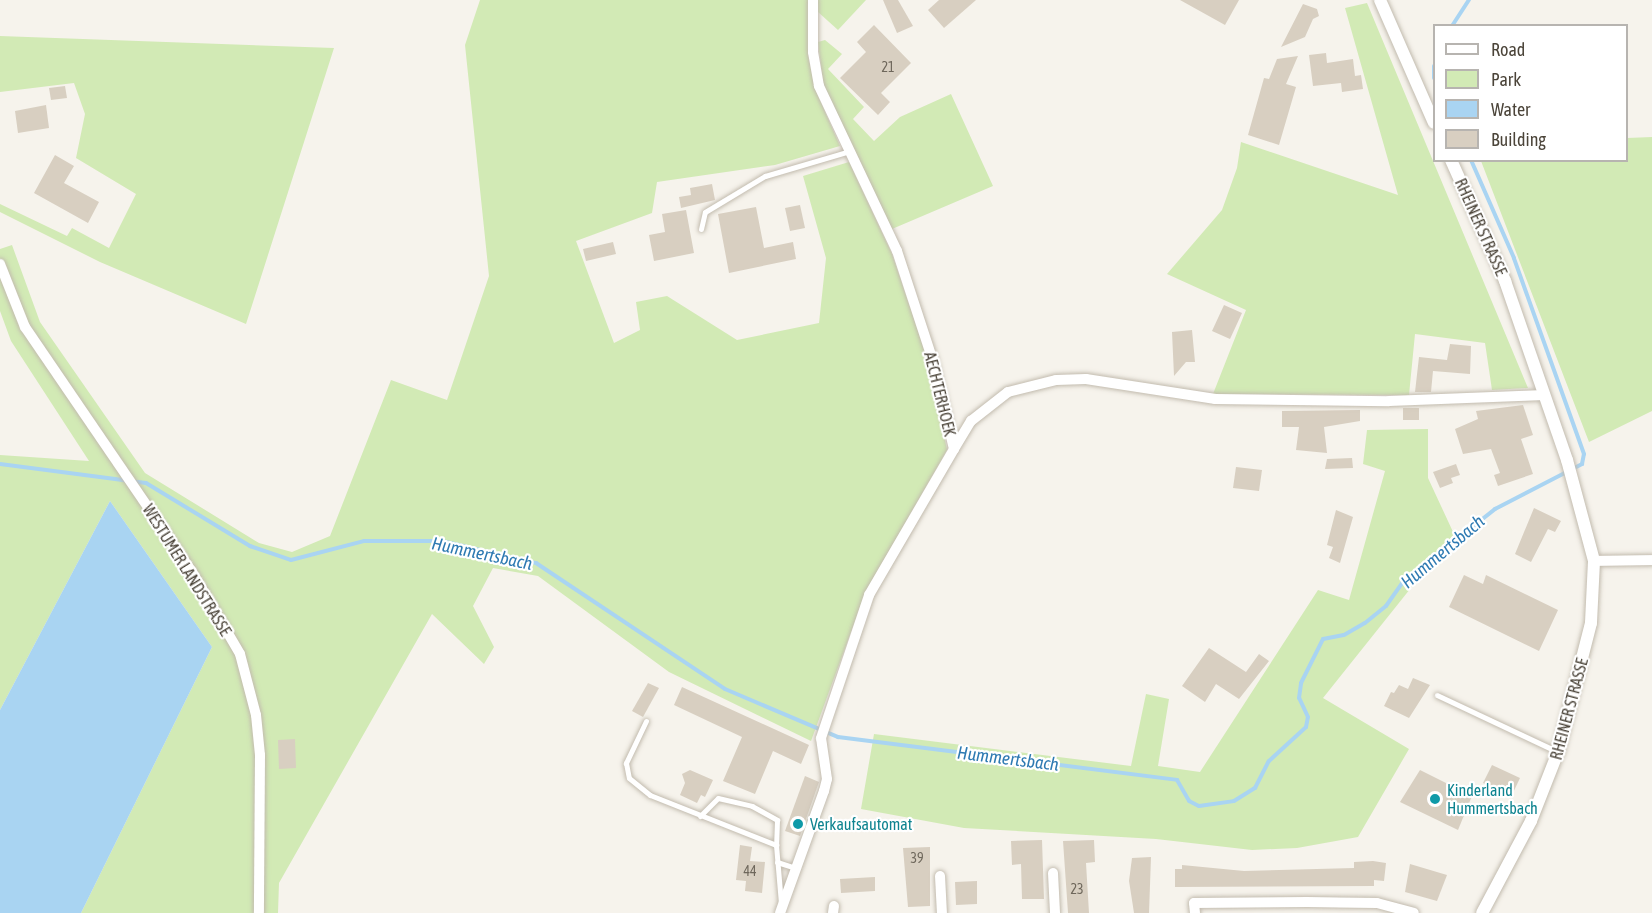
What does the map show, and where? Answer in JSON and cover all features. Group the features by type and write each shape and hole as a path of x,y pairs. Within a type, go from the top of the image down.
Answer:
{"street":[{"name":"AECHTERHOEK","path":"796,868 827,779 821,738 825,723 869,595 954,449 933,361 897,251 819,86 813,51 813,0"},
{"path":"1380,0 1433,121"},
{"name":"RHEINER STRASSE","path":"1452,162 1505,281 1567,460 1594,561 1591,623 1558,752 1531,821 1482,913"},
{"name":"WESTUMER LANDSTRASSE","path":"0,264 25,327 191,570 240,654 256,715 260,755 259,913"},
{"path":"954,449 971,421 1008,392 1030,384 1086,379 1215,399 1389,401 1545,396"},
{"path":"1594,561 1652,560"},
{"path":"781,910 796,868"},
{"path":"1053,873 1055,913"},
{"path":"940,876 942,913"},
{"path":"1195,913 1194,903 1308,908 1377,903 1414,913"}],"lane":[{"path":"701,229 705,212 765,176 850,151"},
{"path":"1437,695 1558,752"},
{"path":"646,721 628,756 629,778 650,795 776,845"},
{"path":"700,816 718,798 752,806 777,820 776,845 781,910"},
{"path":"777,862 796,868"}],"green space":[{"path":"480,0 808,0 808,55 815,89 840,146 775,165 657,182 652,213 576,241 614,343 640,330 636,302 667,296 737,340 819,323 826,258 803,176 849,162 892,254 930,367 947,450 866,591 811,741 669,672 538,576 493,568 473,606 494,647 484,664 432,614 279,883 278,913 81,913 212,647 110,501 0,710 0,455 89,461 11,341 0,311 0,249 12,245 40,322 145,473 259,543 292,552 330,536 391,380 447,400 489,276 465,45"},
{"path":"818,0 866,0 838,30 818,12"},
{"path":"1367,3 1528,388 1492,390 1485,343 1415,334 1409,395 1213,394 1246,310 1167,274 1222,210 1237,168 1241,142 1398,195 1345,8"},
{"path":"0,36 334,48 246,324 100,262 0,212 0,204 67,236 72,228 109,248 136,194 76,158 85,114 74,83 0,92"},
{"path":"825,40 842,54 828,69 864,107 853,119 874,141 900,117 951,94 993,186 892,229 824,90 818,42"},
{"path":"1652,137 1652,411 1589,442 1481,162 1628,162 1628,138"},
{"path":"1428,429 1428,478 1454,534 1323,698 1409,749 1358,837 1297,848 1252,850 1156,839 964,828 861,809 874,734 1131,766 1146,694 1169,699 1158,766 1200,772 1318,590 1349,600 1385,471 1363,464 1367,430"}],"water":[{"path":"110,501 212,647 81,913 0,913 0,710"}],"building":[{"path":"883,0 898,0 913,26 897,33"},
{"path":"939,0 976,0 944,28 928,10"},
{"path":"1180,0 1239,0 1225,25"},
{"path":"1303,4 1317,9 1319,16 1313,19 1305,37 1281,47"},
{"path":"874,25 911,63 881,93 890,102 878,115 840,78 866,52 857,42"},
{"path":"1326,53 1327,63 1353,59 1355,76 1361,75 1363,89 1342,92 1341,83 1313,86 1309,55"},
{"path":"1298,56 1286,84 1296,87 1279,145 1248,135 1264,78 1269,79 1277,59"},
{"path":"65,86 67,98 51,100 49,88"},
{"path":"46,105 49,128 18,133 15,111"},
{"path":"55,155 74,166 64,183 99,202 88,223 34,193"},
{"path":"712,184 715,200 681,208 679,197 691,195 690,188"},
{"path":"800,205 805,228 790,231 785,208"},
{"path":"756,207 764,248 793,242 796,259 729,273 718,214"},
{"path":"686,210 694,253 654,261 649,235 665,232 662,214"},
{"path":"613,242 616,254 586,261 583,249"},
{"path":"1224,305 1242,313 1230,339 1212,331"},
{"path":"1192,330 1195,362 1186,362 1174,376 1172,332"},
{"path":"1450,344 1471,346 1470,374 1433,371 1431,392 1415,392 1419,357 1447,360"},
{"path":"1523,405 1533,435 1521,439 1533,474 1498,486 1494,475 1500,473 1491,449 1463,454 1455,429 1478,419 1476,411"},
{"path":"1403,408 1419,408 1419,420 1403,420"},
{"path":"1360,410 1360,421 1324,427 1327,453 1296,450 1299,427 1282,427 1282,411"},
{"path":"1352,458 1353,468 1325,469 1327,459"},
{"path":"1456,464 1460,475 1451,478 1453,483 1440,488 1433,472"},
{"path":"1236,467 1262,470 1259,491 1233,488"},
{"path":"1534,508 1561,521 1555,532 1548,529 1531,562 1515,554"},
{"path":"1336,510 1353,517 1340,563 1329,558 1333,547 1327,545"},
{"path":"1464,575 1483,584 1486,575 1558,610 1539,651 1449,607"},
{"path":"1209,648 1246,672 1259,654 1269,661 1239,699 1216,684 1205,702 1182,686"},
{"path":"1413,678 1430,685 1409,718 1384,706 1391,692 1394,693 1399,685 1408,689"},
{"path":"648,683 659,688 643,717 632,711"},
{"path":"682,687 809,745 801,764 773,751 755,794 723,781 742,737 674,705"},
{"path":"295,739 296,768 279,769 278,740"},
{"path":"1492,765 1520,778 1511,797 1483,783"},
{"path":"690,770 713,780 705,797 701,795 697,803 680,795 685,783 682,774"},
{"name":"Kinderland Hummertsbach","path":"1420,770 1472,796 1458,830 1400,802"},
{"path":"805,776 819,782 800,836 785,831"},
{"path":"1042,840 1044,899 1022,899 1021,864 1012,865 1011,841"},
{"path":"1094,840 1095,862 1086,863 1089,913 1068,913 1063,841"},
{"path":"740,845 752,847 750,861 765,862 762,893 745,891 746,881 736,880"},
{"path":"930,847 930,906 908,907 903,848"},
{"path":"1151,857 1149,913 1134,913 1129,881 1132,858"},
{"path":"1354,862 1386,863 1384,881 1374,880 1374,886 1175,887 1175,869 1182,869 1182,865 1244,871 1354,868"},
{"path":"1410,864 1447,875 1437,901 1405,892"},
{"path":"875,877 875,891 841,893 840,879"},
{"path":"977,881 977,904 956,905 955,882"}],"waterway":[{"name":"Hummertsbach","path":"1453,24 1469,0"},
{"name":"Hummertsbach","path":"0,464 146,483 250,546 291,560 364,541 442,541 536,563 725,689 838,737 1177,780 1189,801 1199,806 1234,801 1255,788 1269,761 1306,727 1308,717 1299,698 1301,683 1323,639 1344,635 1365,623 1386,606 1402,583 1495,509 1582,464 1584,454 1514,258 1472,162"}],"place":[{"name":"Kinderland Hummertsbach","path":"1435,799"},
{"name":"Verkaufsautomat","path":"798,824"}]}
